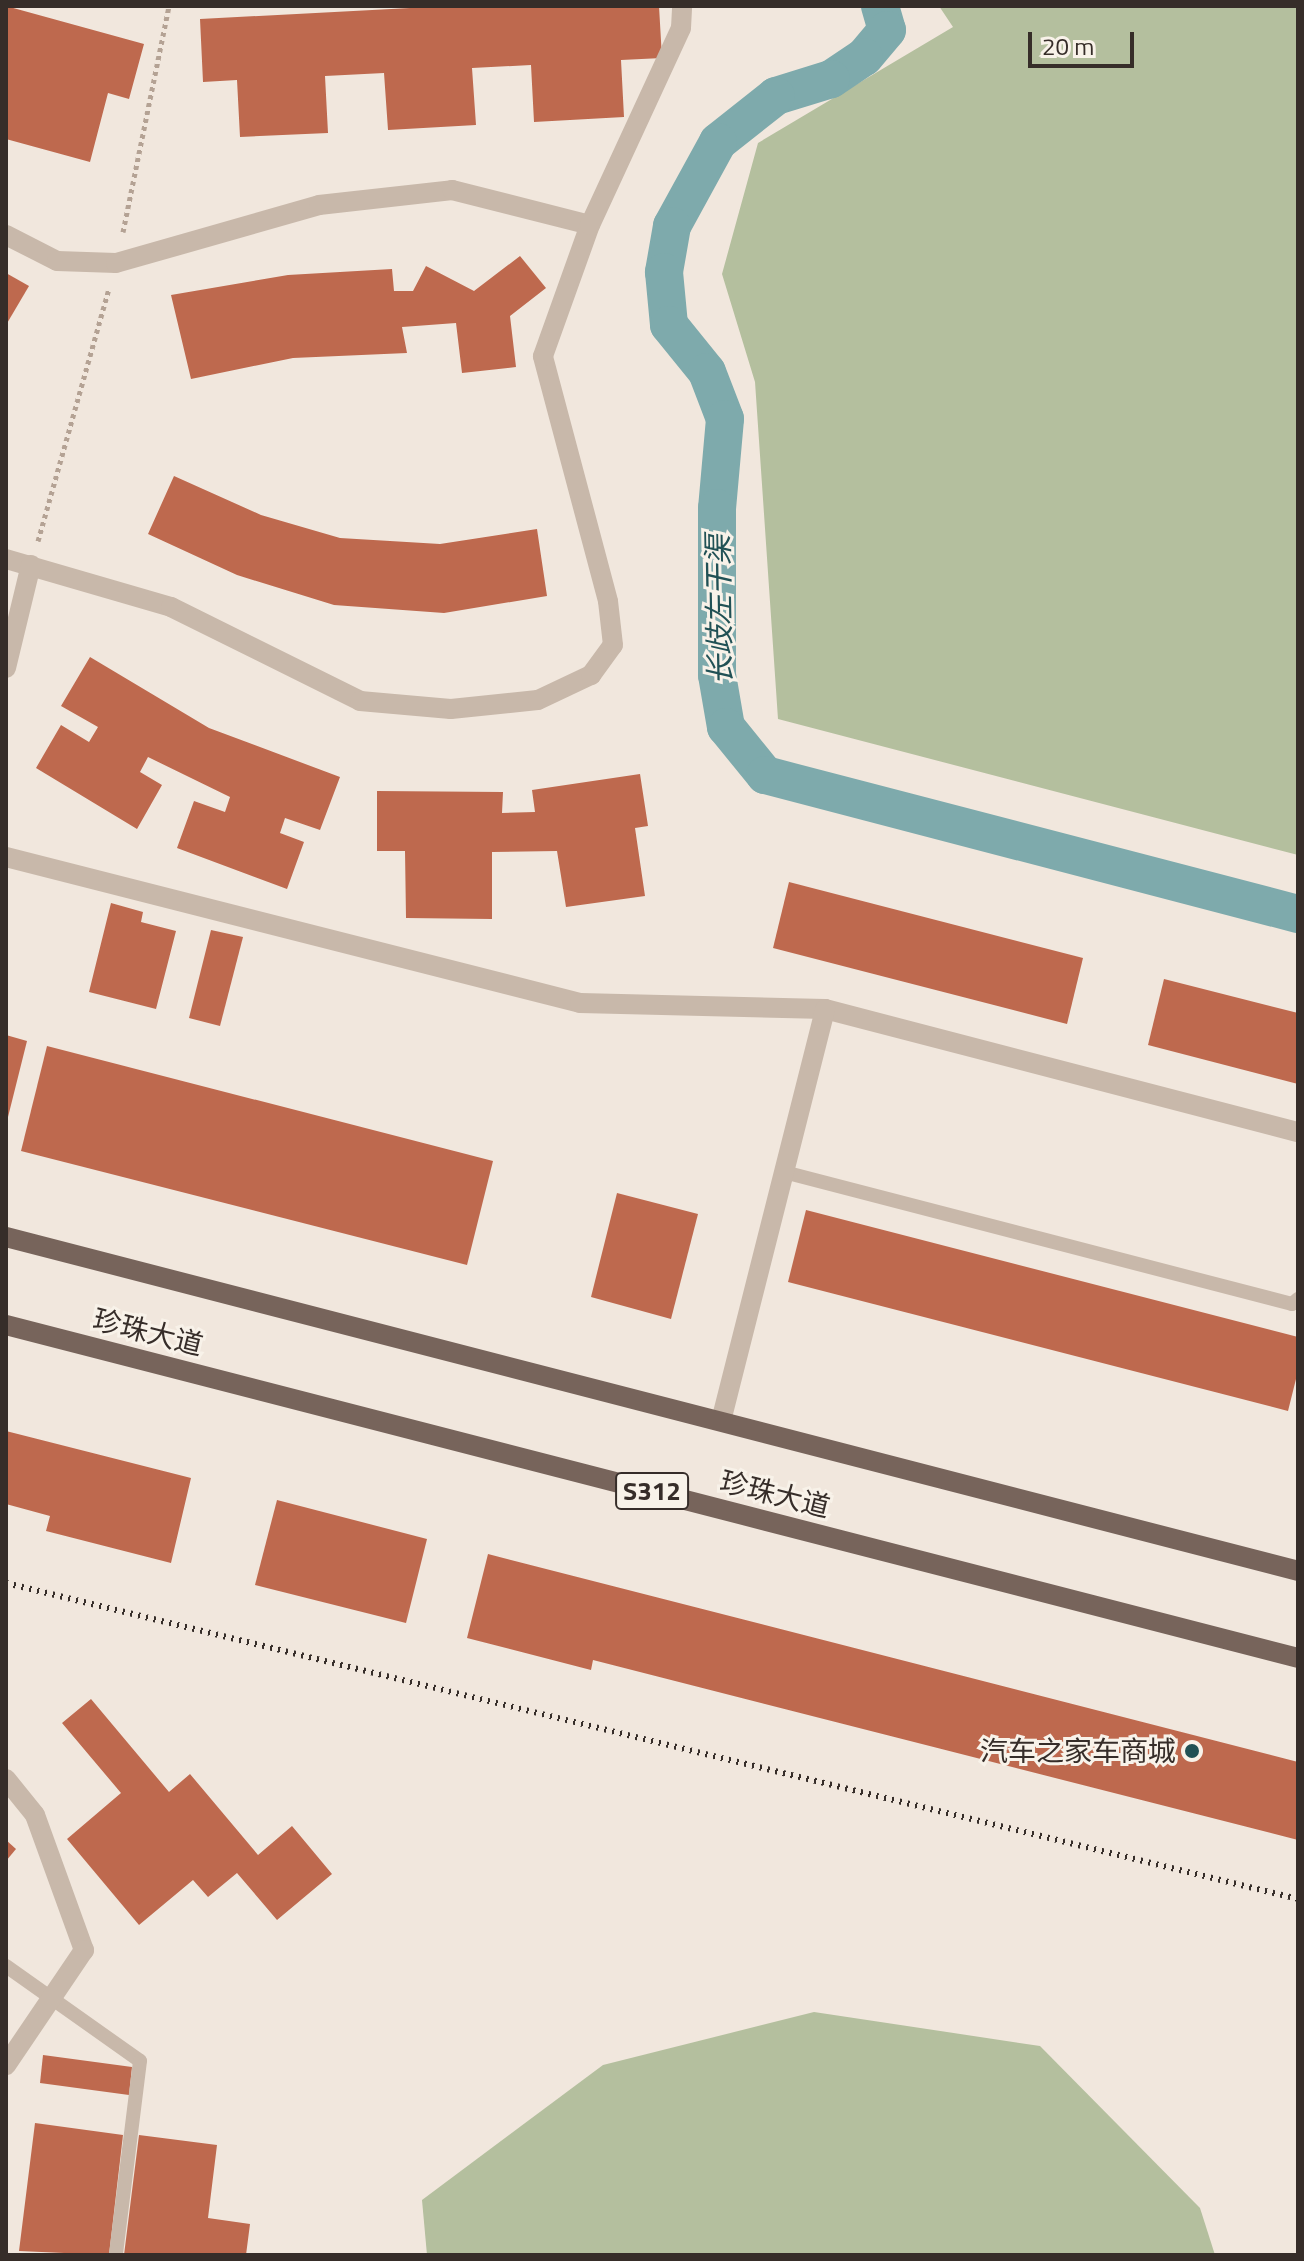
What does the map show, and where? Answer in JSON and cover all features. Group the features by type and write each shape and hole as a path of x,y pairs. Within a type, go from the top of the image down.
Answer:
{"main road":[{"name":"珍珠大道","path":"6,1237 1298,1571"},
{"name":"珍珠大道","path":"6,1325 1297,1651"}],"street":[{"path":"6,559 171,607 360,701 451,709 495,705 538,700 591,675 613,645 608,601 543,356 590,225 681,28 682,6"},
{"path":"6,235 57,261 116,263 319,205 452,190 590,225"},
{"path":"6,668 31,565"},
{"path":"6,857 580,1003 825,1009 1298,1132"},
{"path":"721,1421 825,1009"},
{"path":"6,1779 35,1815 84,1950 6,2065"}],"lane":[{"path":"784,1172 1292,1304 1298,1299"},
{"path":"6,1966 50,2001 140,2061 116,2255"}],"green space":[{"path":"939,6 1298,6 1298,855 778,719 755,382 722,274 758,143 953,27"},
{"path":"814,2012 1040,2046 1200,2208 1215,2255 427,2255 422,2200 603,2065"}],"building":[{"path":"6,6 144,44 129,99 108,93 90,162 6,139"},
{"path":"448,6 659,6 662,58 621,60 624,117 534,122 531,65 472,68 476,125 388,130 384,73 325,76 328,133 240,137 237,80 203,82 200,19"},
{"path":"520,256 546,288 510,316 516,367 462,373 456,323 402,327 407,353 293,358 191,379 171,295 288,275 392,269 394,291 413,291 426,266 474,291"},
{"path":"6,273 29,286 6,325"},
{"path":"174,476 261,515 340,538 440,544 537,529 547,596 444,613 334,605 237,575 148,534"},
{"path":"90,657 209,728 340,777 320,830 285,818 280,833 304,842 287,889 177,848 194,801 225,812 230,797 148,757 140,772 162,785 137,829 36,768 61,725 89,742 98,727 61,706"},
{"path":"640,774 648,826 635,828 645,896 566,907 557,851 492,852 492,919 406,918 405,851 377,851 377,791 503,792 502,813 535,812 532,790"},
{"path":"789,882 1083,958 1067,1024 773,948"},
{"path":"111,903 143,912 141,922 176,931 156,1009 89,992"},
{"path":"211,930 243,937 220,1026 189,1018"},
{"path":"1164,979 1298,1013 1298,1084 1148,1045"},
{"path":"6,1035 27,1041 7,1121 6,1120"},
{"path":"47,1046 493,1161 467,1265 21,1151"},
{"path":"617,1193 698,1214 671,1319 591,1297"},
{"path":"806,1210 1298,1337 1298,1371 1288,1411 788,1282"},
{"path":"6,1431 191,1478 171,1563 46,1531 50,1516 6,1504"},
{"path":"277,1500 427,1539 406,1623 255,1585"},
{"path":"488,1554 1298,1762 1298,1840 593,1660 591,1670 467,1638"},
{"path":"91,1699 169,1792 190,1774 258,1855 292,1826 332,1874 277,1920 237,1873 208,1897 193,1880 139,1925 67,1839 121,1793 62,1723"},
{"path":"6,1840 16,1849 6,1861"},
{"path":"43,2055 132,2067 129,2095 40,2083"},
{"path":"35,2123 123,2135 109,2255 19,2251"},
{"path":"139,2135 217,2145 208,2218 250,2224 246,2255 124,2255"}],"waterway":[{"name":"长歧左干渠","path":"880,6 887,30 864,57 831,79 776,96 718,142 672,226 664,272 669,325 707,372 725,419 717,508 717,675 726,727 765,775 1298,914"}],"railway":[{"path":"6,1583 1298,1899"}],"place":[{"name":"汽车之家车商城","path":"1192,1751"}]}
